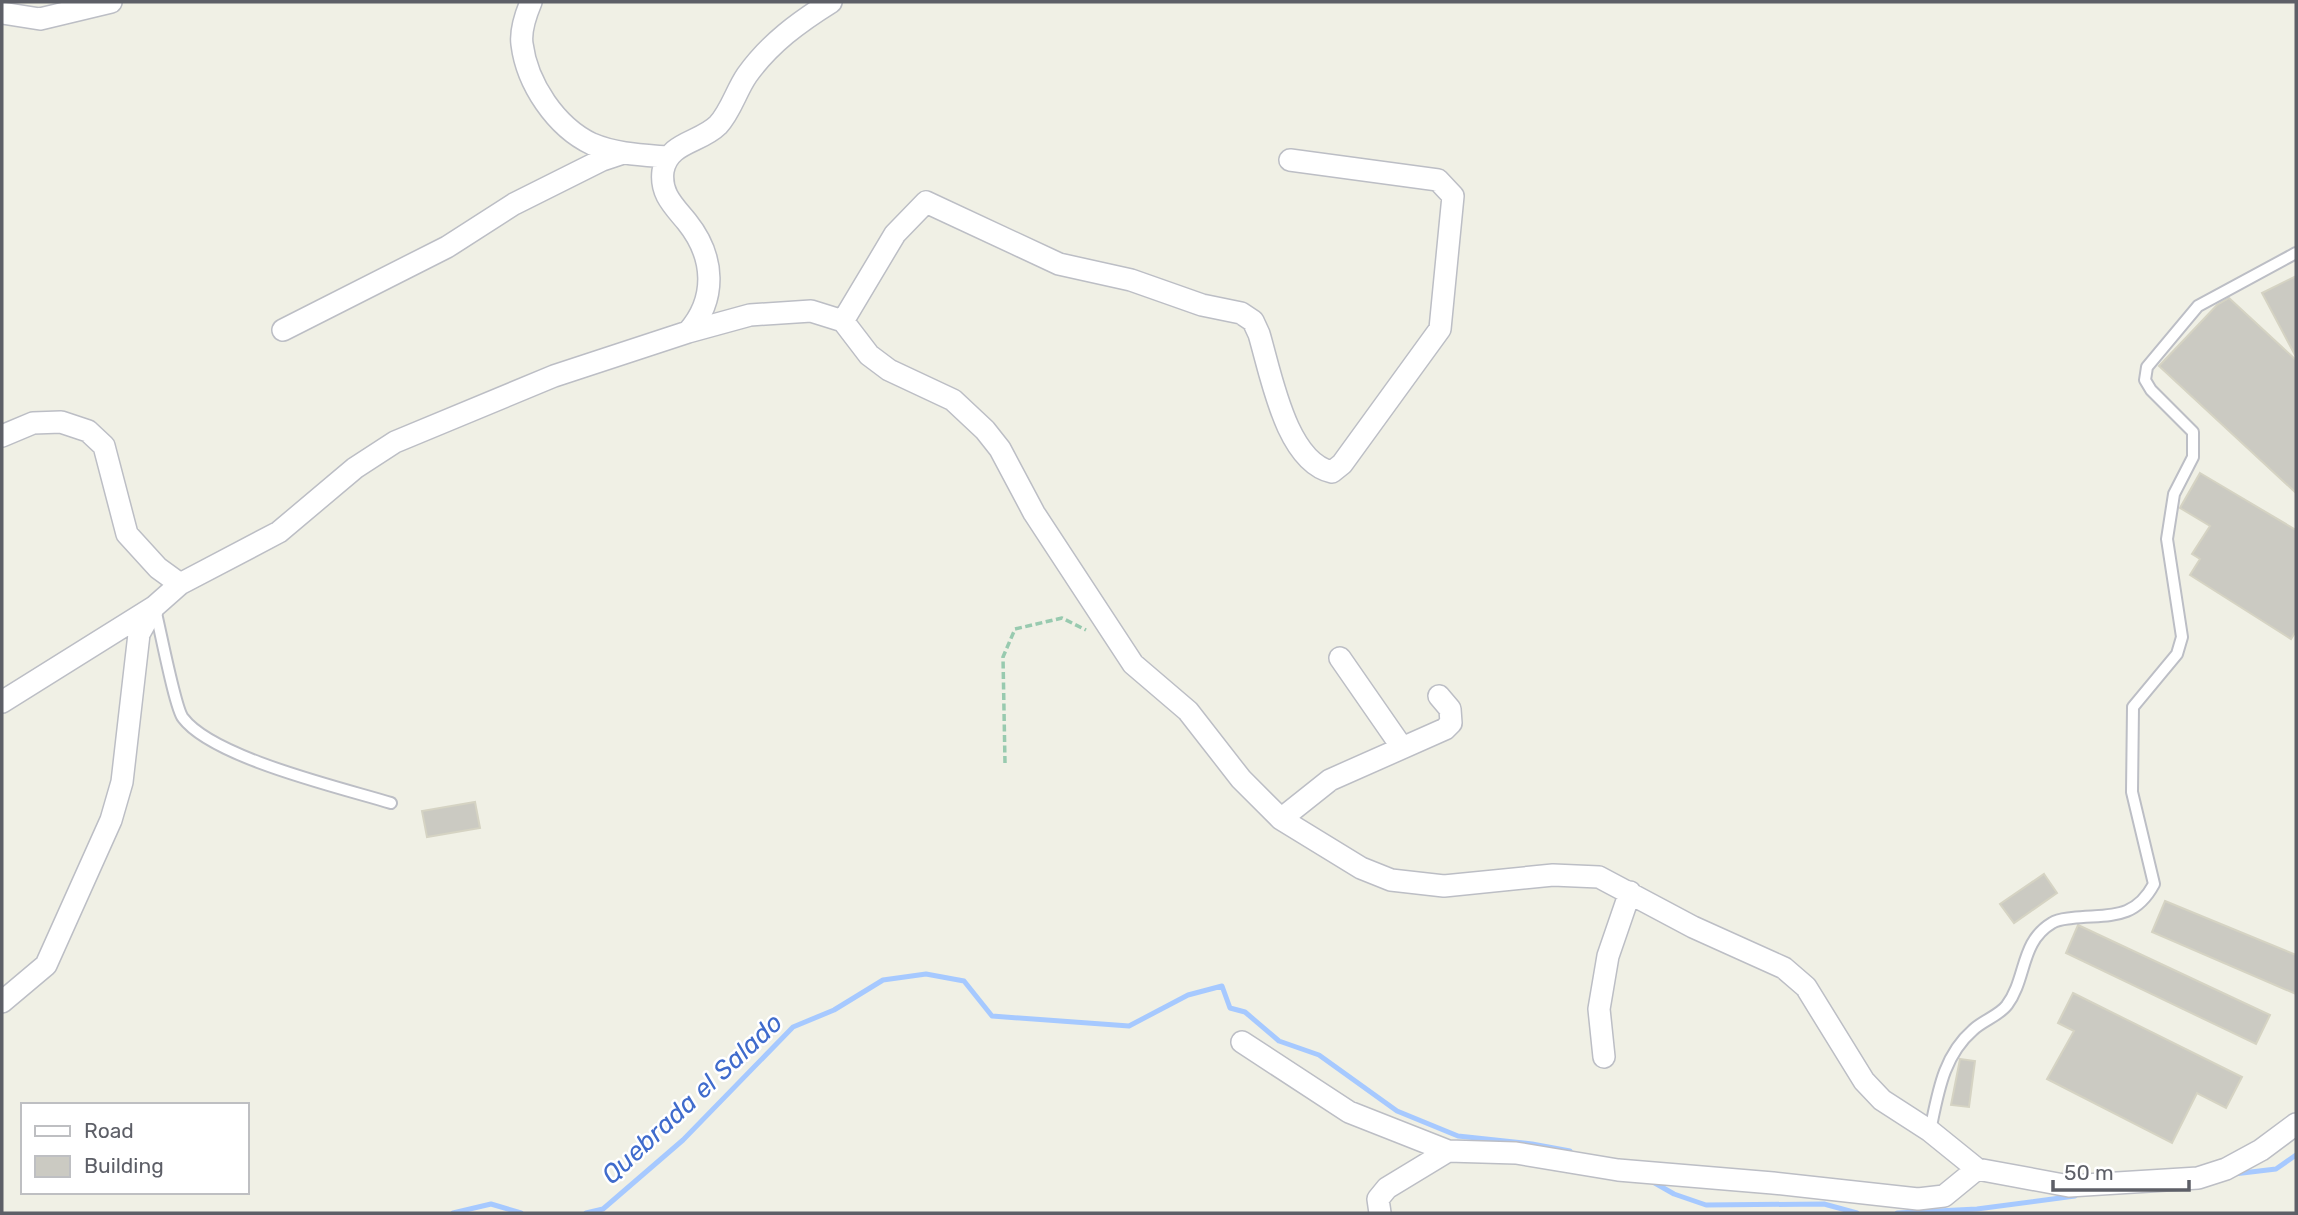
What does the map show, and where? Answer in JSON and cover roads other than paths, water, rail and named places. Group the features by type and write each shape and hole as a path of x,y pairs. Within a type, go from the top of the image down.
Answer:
{"street":[{"path":"2,13 40,19 111,2"},
{"path":"531,2 522,43 537,92 572,130 592,144 623,153 667,157 717,126 747,75 776,41 791,27 831,2"},
{"path":"283,330 447,247 514,204 602,160 623,153"},
{"path":"667,157 663,172 667,198 687,222 705,252 709,278 703,315 688,332"},
{"path":"843,321 895,234 926,202 1059,264 1131,280 1202,305 1241,313 1253,321 1259,334 1290,436 1317,469 1332,472 1342,464 1440,329 1453,196 1438,180 1290,160"},
{"path":"2,702 154,607 180,584 279,533 355,468 395,442 554,376 688,332 750,315 811,311 843,321 869,355 889,370 953,400 985,430 1000,449 1034,513 1133,664 1188,711 1241,779 1281,819 1361,868 1391,880 1444,886 1553,875 1599,877 1630,892 1693,927 1784,968 1806,987 1864,1081 1882,1100 1930,1131 1977,1169 2069,1186 2198,1178 2226,1169 2261,1150 2296,1124"},
{"path":"2,436 33,423 61,422 88,431 104,446 127,534 158,568 180,584"},
{"path":"2,1002 46,965 111,820 122,782 139,634 154,607"},
{"path":"1340,658 1401,746"},
{"path":"1281,819 1330,780 1401,746 1446,729 1451,723 1450,709 1439,696"},
{"path":"1604,1057 1600,1009 1608,956 1630,892"},
{"path":"1242,1042 1349,1112 1448,1151 1516,1153 1618,1170 1917,1199 1944,1205 1977,1169"},
{"path":"1380,1213 1378,1199 1388,1188 1448,1151"}],"lane":[{"path":"1930,1131 1940,1080 1958,1044 1984,1020 2006,1007 2019,981 2029,946 2041,930 2055,920 2124,914 2145,901 2154,884 2132,792 2133,707 2177,654 2182,638 2167,539 2174,494 2193,457 2193,432 2151,390 2145,380 2147,367 2198,306 2296,253"},
{"path":"154,607 183,718 216,745 303,777 391,803"}],"waterway":[{"name":"Quebrada el Salado","path":"586,1213 603,1209 683,1140 793,1027 834,1010 883,980 926,974 964,981 992,1016 1129,1026 1188,995 1222,986 1230,1008 1245,1012 1279,1041 1319,1055 1397,1111 1458,1136 1570,1151"},
{"name":"Quebrada el Salado","path":"2234,1174 2276,1169 2296,1155"},
{"name":"Quebrada el Salado","path":"1653,1182 1674,1194 1706,1205 1824,1204 1857,1213"},
{"name":"Quebrada el Salado","path":"1897,1213 1977,1209 2075,1196"},
{"name":"Quebrada el Salado","path":"453,1213 491,1204 521,1213"}]}
